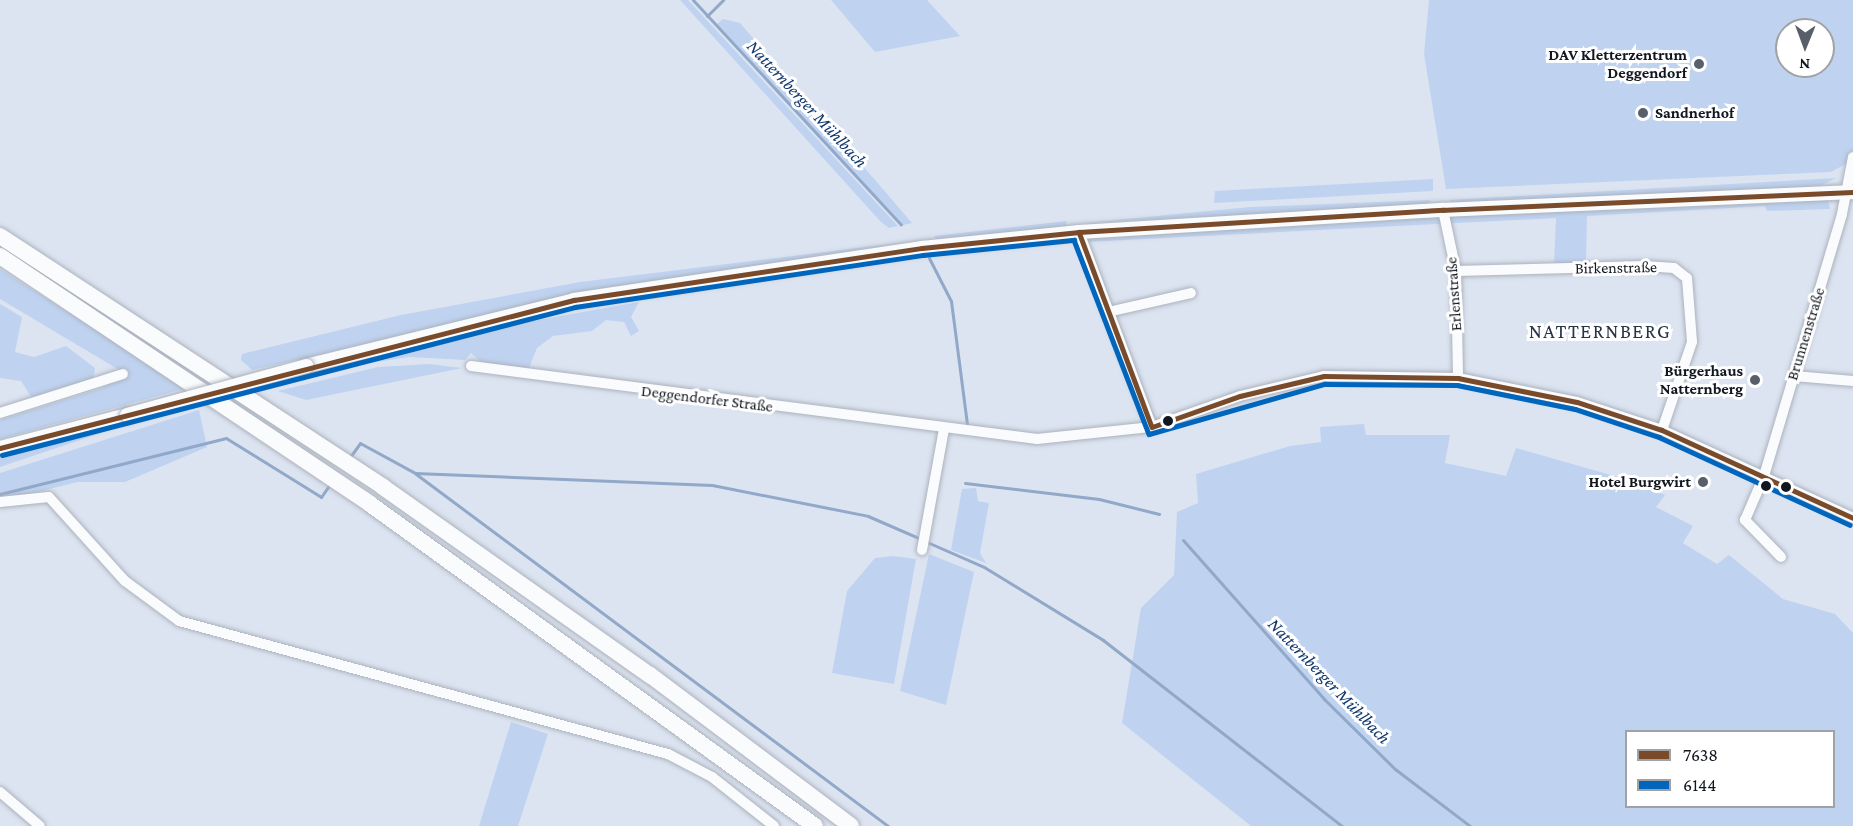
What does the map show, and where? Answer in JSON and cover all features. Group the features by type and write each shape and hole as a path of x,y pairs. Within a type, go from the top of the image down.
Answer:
{"highway":[{"path":"0,236 353,467 650,675 851,826"},
{"path":"0,256 343,485 815,826"}],"main road":[{"path":"0,448 306,366 574,300 922,248 1079,232 1443,210 1851,192"}],"street":[{"name":"Brunnenstraße","path":"1780,557 1745,519 1764,476 1851,192 1853,157"},
{"name":"Erlenstraße","path":"1443,210 1456,271 1458,378"},
{"path":"1079,232 1152,427"},
{"name":"Birkenstraße","path":"1456,271 1645,266 1674,268 1687,278 1692,342 1662,430"},
{"path":"1108,312 1191,293"},
{"name":"Deggendorfer Straße","path":"471,366 944,429 1037,439 1152,427 1240,396 1324,376 1458,378 1577,402 1662,430 1848,511 1853,518"},
{"path":"0,413 123,374"},
{"path":"1794,376 1853,381"},
{"path":"923,544 944,429"},
{"path":"0,502 48,496 125,581 179,621 668,754 712,777 774,826"},
{"path":"0,792 40,826"}],"shaded area":[{"path":"680,0 688,0 898,226 889,228 880,221"},
{"path":"831,0 927,0 960,36 875,52"},
{"name":"Sandnerhof","path":"1429,0 1853,0 1853,160 1831,172 1446,189 1424,54"},
{"path":"723,19 740,23 912,223 903,225 751,61 717,24"},
{"path":"1836,178 1820,186 1706,193 1456,205 1449,200"},
{"path":"1433,179 1433,191 1214,203 1215,191"},
{"path":"1431,200 1424,206 1084,223 1250,207"},
{"path":"1828,200 1830,209 1767,211 1765,206 1587,216 1586,262 1554,264 1556,218 1086,242 1091,237 1494,214"},
{"path":"1066,221 1067,227 938,241 934,236"},
{"path":"907,242 614,288 252,370 241,360 242,354 401,315 580,282"},
{"path":"0,269 187,388 0,439 0,420 102,388 121,371 0,299"},
{"path":"639,302 631,317 639,331 631,336 624,322 606,320 592,331 553,336 537,348 529,368 483,364 471,353 465,360 409,357 328,369 488,329"},
{"path":"0,304 22,317 15,352 34,357 66,346 95,368 93,381 33,400 21,381 0,378"},
{"path":"429,364 462,368 306,400 278,391 378,367"},
{"path":"199,410 207,447 125,482 78,482 0,501 0,473"},
{"path":"123,423 122,426 0,467 0,456"},
{"path":"1364,424 1366,435 1450,435 1445,463 1506,476 1516,448 1632,481 1665,495 1656,507 1693,526 1683,543 1717,564 1729,555 1783,599 1835,614 1853,633 1853,826 1251,826 1122,723 1141,608 1174,575 1177,512 1198,503 1196,474 1290,446 1321,442 1320,427"},
{"path":"976,488 978,501 989,503 980,553 986,563 951,550 962,489"},
{"path":"929,554 974,572 946,705 900,691"},
{"path":"893,556 916,559 894,684 832,673 847,591 875,558"},
{"path":"511,722 548,734 518,826 479,826"}],"waterway":[{"name":"Natternberger Mühlbach","path":"693,0 901,225"},
{"path":"707,16 723,0"},
{"name":"Natternberger Mühlbach","path":"929,258 951,301 967,424"},
{"path":"0,494 226,438 321,497 330,484"},
{"path":"350,457 360,443 415,473 712,485 868,516 921,539"},
{"path":"416,474 888,826"},
{"name":"Natternberger Mühlbach","path":"965,483 1099,499 1159,514"},
{"name":"Natternberger Mühlbach","path":"1183,540 1324,699 1395,769 1470,826"},
{"path":"927,542 984,567 1103,640 1342,826"}],"transit line":[{"name":"7638","path":"0,448 574,300 922,248 1079,232 1443,210 1853,192"},
{"name":"7638","path":"1079,232 1152,427 1240,396 1324,376 1458,378 1577,402 1662,430 1853,518"},
{"name":"6144","path":"2,455 575,307 923,255 1074,240 1149,434 1325,384 1457,385 1575,409 1659,437 1850,525"}],"place":[{"name":"DAV Kletterzentrum Deggendorf","path":"1699,64"},
{"name":"Sandnerhof","path":"1643,113"},
{"name":"Bürgerhaus Natternberg","path":"1755,380"},
{"name":"Hotel Burgwirt","path":"1703,482"}],"district":[{"name":"NATTERNBERG","path":"1600,331"}]}
